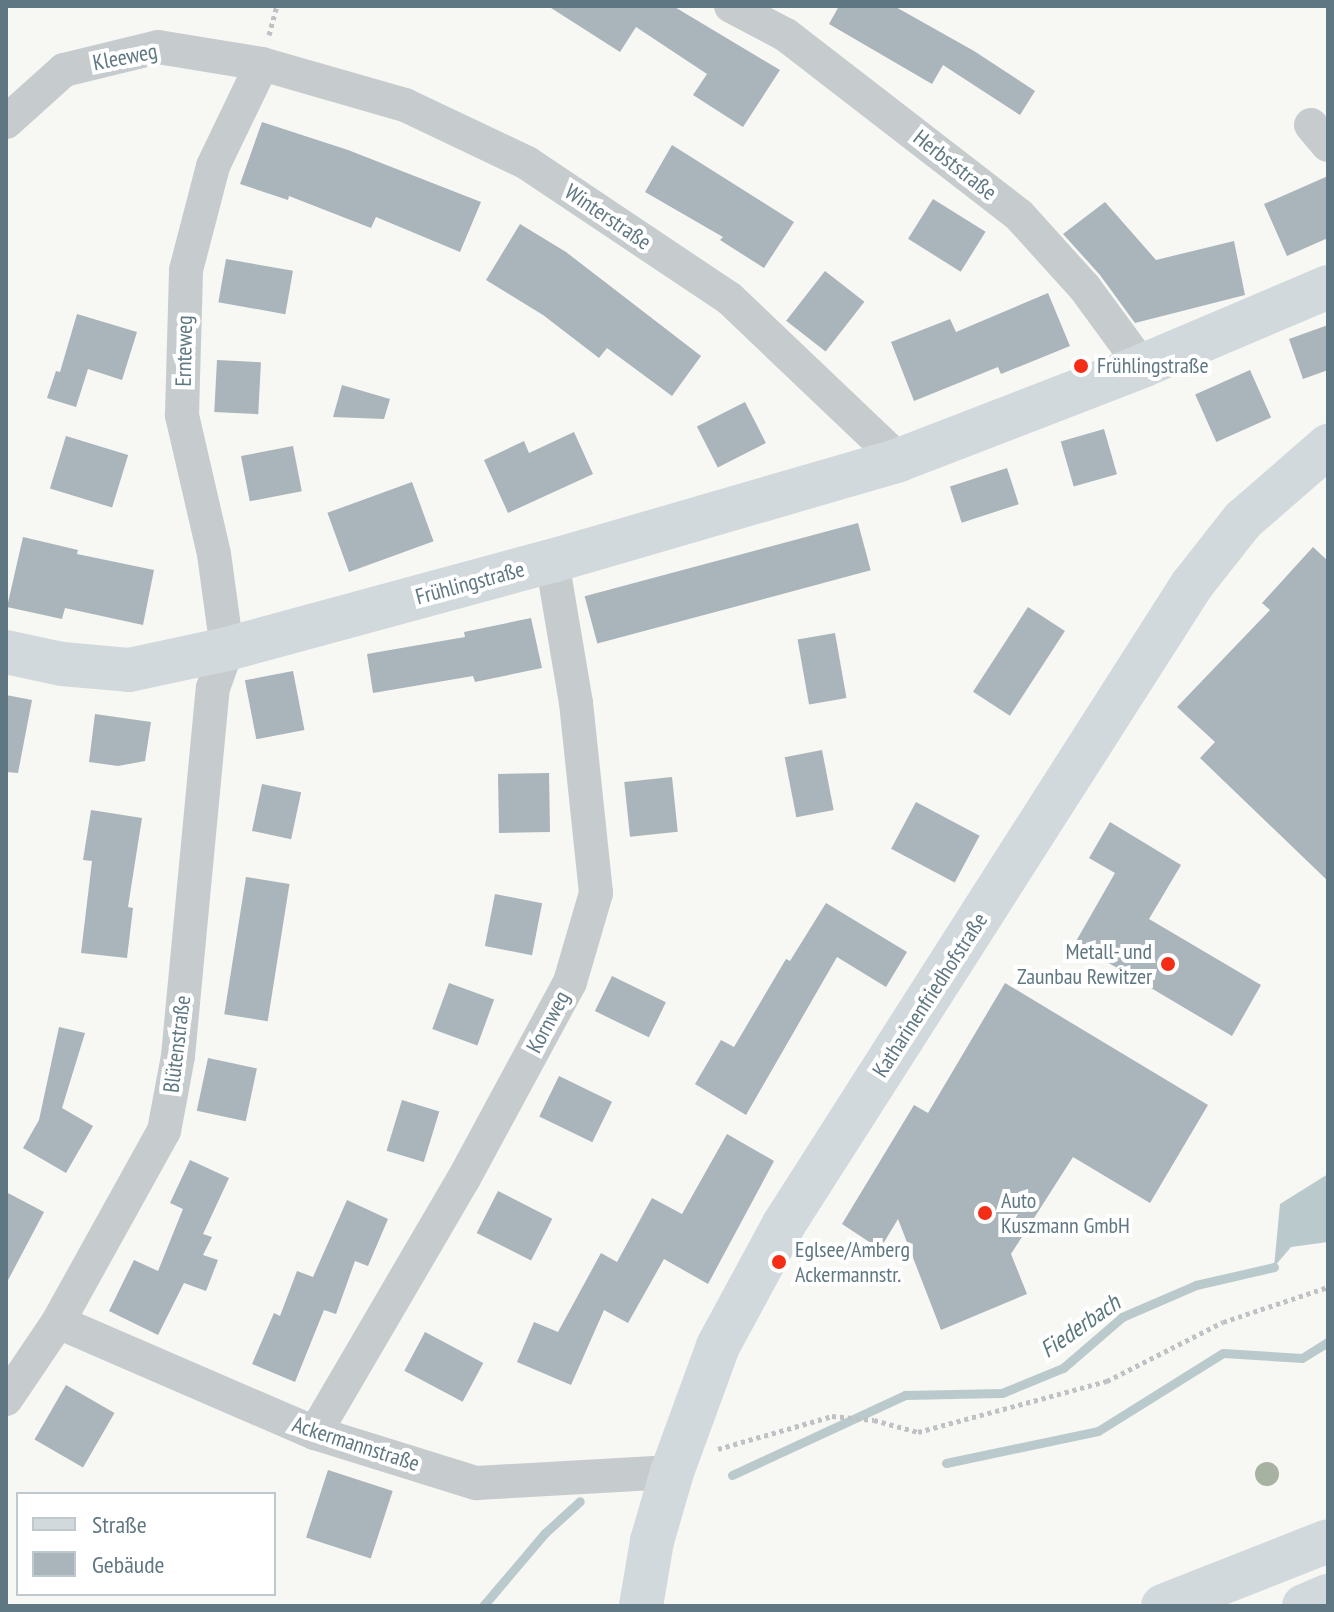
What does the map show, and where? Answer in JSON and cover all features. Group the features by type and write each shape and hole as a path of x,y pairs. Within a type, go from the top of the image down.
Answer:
{"street":[{"name":"Herbststraße","path":"731,6 786,35 1019,215 1085,288 1142,366"},
{"name":"Kleeweg","path":"6,122 64,70 158,47 262,64"},
{"name":"Winterstraße","path":"262,64 405,105 527,163 729,298 899,460"},
{"name":"Ernteweg","path":"227,649 214,554 182,415 186,270 213,166 262,64"},
{"name":"Frühlingstraße","path":"6,652 62,664 129,670 227,649 552,561 899,460 1142,366 1328,287"},
{"name":"Katharinenfriedhofstraße","path":"641,1606 652,1541 674,1466 718,1346 784,1224 1191,586 1243,520 1328,446"},
{"name":"Kornweg","path":"315,1433 463,1180 570,982 596,893 576,703 552,561"},
{"name":"Blütenstraße","path":"6,1399 58,1322 164,1131 178,1056 213,688 227,649"},
{"name":"Ackermannstraße","path":"58,1322 315,1433 476,1483 674,1466"},
{"path":"1163,1606 1328,1541"},
{"path":"1304,1606 1328,1596"}],"path":[{"path":"674,1466 832,1416 874,1420 918,1432 1107,1381 1223,1322 1328,1287"}],"shaded area":[{"path":"1328,1174 1328,1242 1291,1247 1274,1267 1280,1204"}],"building":[{"path":"548,6 673,6 780,70 743,127 693,95 707,74 636,27 620,52"},
{"path":"839,6 894,6 974,51 1035,91 1020,115 943,65 932,84 829,24"},
{"path":"262,122 348,150 481,202 460,252 376,217 371,228 289,196 288,200 240,184"},
{"path":"672,145 794,222 764,268 720,240 723,237 645,192"},
{"path":"1328,176 1328,238 1287,256 1264,204"},
{"path":"933,199 986,232 961,272 908,239"},
{"path":"1105,202 1156,260 1234,241 1245,295 1135,323 1100,275 1063,234"},
{"path":"520,224 566,252 701,356 672,396 607,348 599,358 543,315 486,280"},
{"path":"226,259 293,271 285,314 218,302"},
{"path":"825,271 864,302 826,351 786,321"},
{"path":"1048,293 1070,346 1001,374 998,367 914,401 891,342 950,319 956,332"},
{"path":"77,314 137,332 122,380 88,369 76,407 47,398 56,371 60,372"},
{"path":"1328,325 1328,370 1303,379 1289,339"},
{"path":"217,360 261,362 258,414 214,412"},
{"path":"1250,370 1271,418 1216,442 1195,394"},
{"path":"342,385 390,399 384,419 333,417"},
{"path":"745,402 766,443 718,468 697,427"},
{"path":"1104,429 1117,474 1074,487 1061,441"},
{"path":"574,432 593,474 508,513 484,460 524,441 529,453"},
{"path":"66,436 128,455 112,508 50,489"},
{"path":"293,446 302,491 250,501 241,456"},
{"path":"1007,468 1019,504 962,523 950,487"},
{"path":"412,482 434,541 349,572 327,513"},
{"path":"858,523 871,570 597,644 585,596"},
{"path":"23,537 78,550 77,554 154,570 143,625 65,608 62,619 7,607"},
{"path":"1313,547 1328,561 1328,881 1200,758 1215,742 1177,707 1270,610 1262,603"},
{"path":"1028,607 1065,631 1010,716 973,692"},
{"path":"531,618 542,668 475,682 473,676 373,693 367,654 465,637 464,632"},
{"path":"835,633 846,698 809,705 798,640"},
{"path":"293,671 304,730 256,739 245,680"},
{"path":"6,695 32,700 18,773 6,772"},
{"path":"95,714 151,722 145,761 118,766 89,762"},
{"path":"822,750 834,810 796,817 785,757"},
{"path":"549,773 550,832 499,833 498,774"},
{"path":"672,777 678,832 630,837 624,782"},
{"path":"262,784 301,792 291,839 252,831"},
{"path":"916,802 980,836 955,883 891,849"},
{"path":"91,810 142,818 128,907 133,908 127,958 81,953 92,861 83,860"},
{"name":"Metall- und Zaunbau Rewitzer","path":"1110,822 1181,865 1149,919 1261,985 1232,1036 1075,943 1115,873 1089,858"},
{"path":"246,877 289,884 268,1021 224,1014"},
{"path":"495,894 542,903 532,955 485,946"},
{"path":"826,903 907,952 886,987 837,957 746,1115 695,1084 721,1040 734,1047 786,959 790,961"},
{"path":"612,976 666,1002 649,1037 595,1011"},
{"path":"449,983 494,999 477,1045 432,1029"},
{"path":"1005,983 1208,1105 1150,1203 1073,1157 1011,1254 1027,1294 941,1330 898,1219 880,1249 842,1224 914,1105 928,1113"},
{"path":"59,1027 85,1033 62,1108 93,1126 66,1173 23,1148 39,1120"},
{"path":"208,1058 257,1068 246,1121 197,1111"},
{"path":"559,1076 612,1102 592,1142 539,1116"},
{"path":"402,1100 439,1111 424,1162 387,1151"},
{"path":"727,1134 774,1161 708,1284 664,1259 628,1323 604,1310 571,1385 517,1362 534,1322 558,1332 601,1253 617,1262 652,1198 682,1214"},
{"path":"190,1160 229,1178 203,1234 212,1237 203,1255 218,1260 206,1291 184,1283 158,1335 109,1311 134,1260 158,1271 183,1209 170,1203"},
{"path":"498,1191 552,1219 531,1261 477,1233"},
{"path":"6,1192 44,1212 6,1284"},
{"path":"347,1200 388,1219 368,1266 355,1261 336,1314 324,1310 295,1382 252,1364 274,1313 280,1316 297,1271 313,1277"},
{"path":"425,1332 483,1363 463,1402 404,1371"},
{"path":"66,1385 114,1413 83,1468 34,1440"},
{"path":"328,1470 393,1491 371,1559 306,1538"}],"waterway":[{"name":"Fiederbach","path":"732,1475 905,1395 1002,1393 1063,1368 1122,1317 1196,1285 1274,1267"},
{"path":"946,1463 1098,1431 1223,1353 1302,1358 1328,1342"},
{"name":"Fiederbach","path":"483,1606 545,1533 580,1501"}],"place":[{"name":"Frühlingstraße","path":"1081,366"},
{"name":"Metall- und Zaunbau Rewitzer","path":"1168,964"},
{"name":"Auto Kuszmann GmbH","path":"985,1213"},
{"name":"Eglsee/Amberg Ackermannstr.","path":"779,1262"}]}
